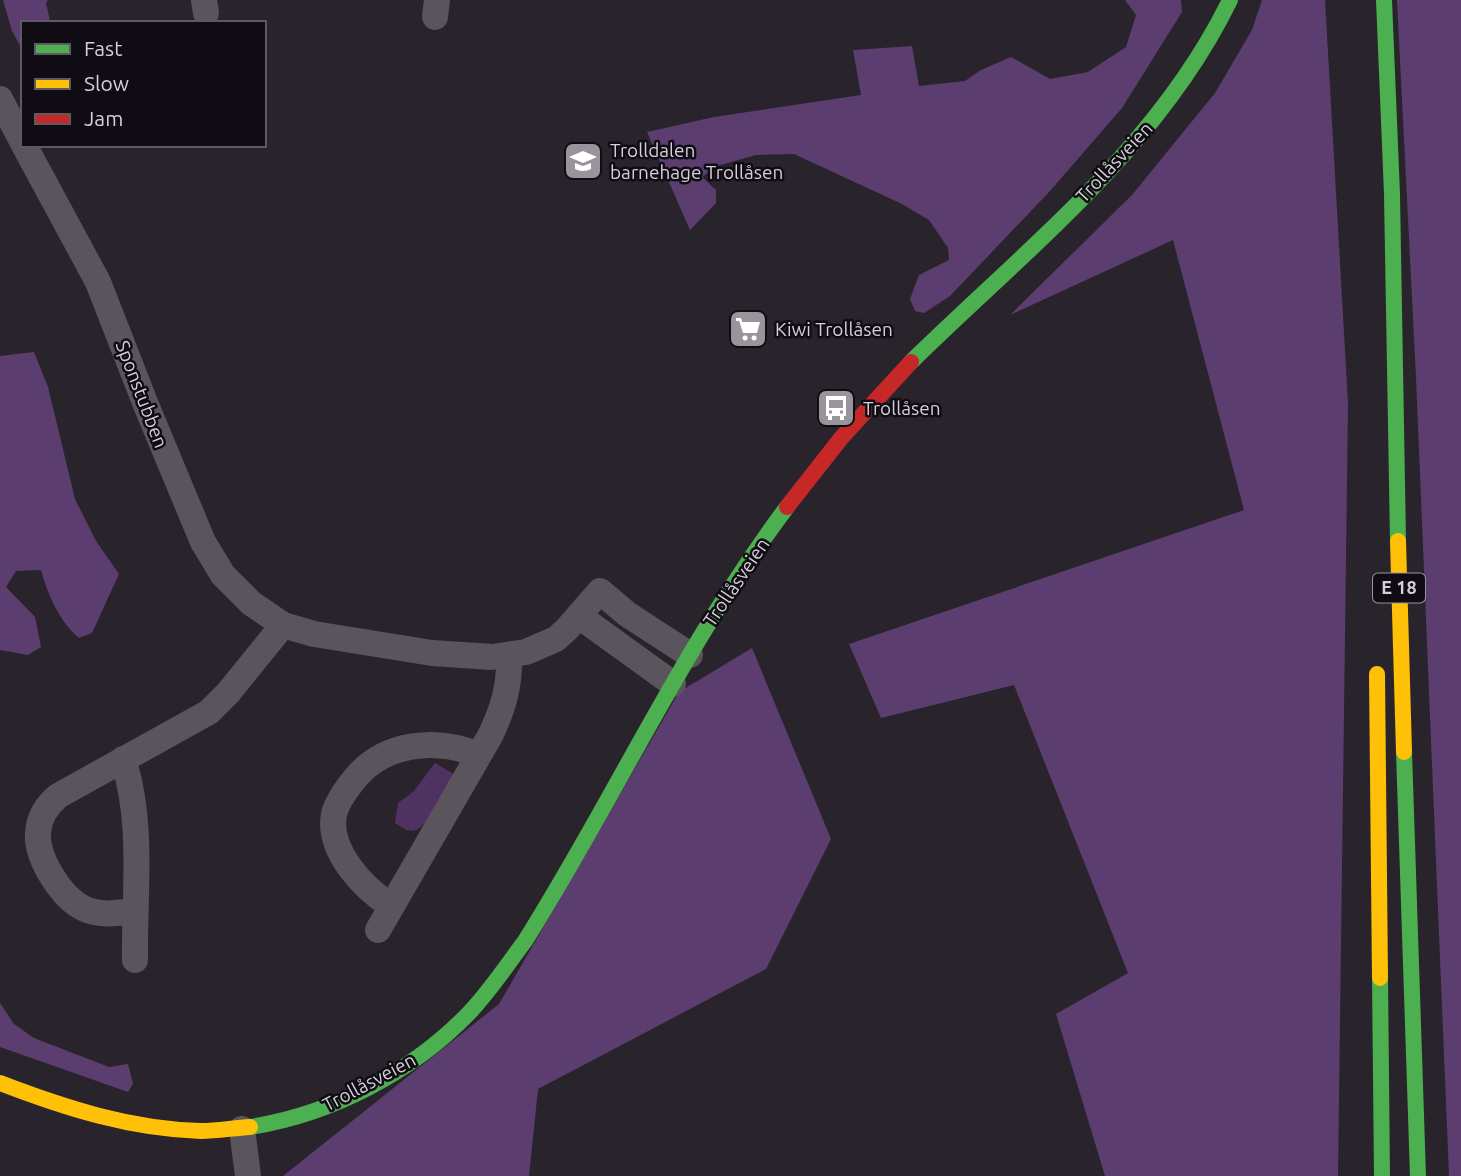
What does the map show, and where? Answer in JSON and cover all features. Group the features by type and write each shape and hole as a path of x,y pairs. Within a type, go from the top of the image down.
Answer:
{"main road":[{"name":"Trollåsveien","path":"0,1083 65,1109 124,1124 184,1132 242,1129 304,1115 369,1087 424,1053 471,1009 527,937 690,654 760,546 849,429 912,361 1138,138 1188,75 1230,0"},
{"name":"E 18","path":"1384,0 1399,594 1418,1176"},
{"path":"1377,664 1382,1176"}],"street":[{"name":"Sponstubben","path":"0,99 21,140"},
{"name":"Sponstubben","path":"25,147 98,282 203,542 236,590 251,603 283,625 314,634 432,653 492,657 526,652 556,639 600,591 627,614 690,654"},
{"path":"579,616 673,684"},
{"path":"134,911 102,913 86,910 72,902 52,878 37,835 44,811 51,802 209,712 228,693 283,625"},
{"path":"378,930 499,718 508,686 509,656"},
{"path":"390,905 371,893 343,856 334,829 334,814 339,801 357,776 373,762 393,752 415,746 434,745 463,748 479,755"},
{"path":"123,759 134,810 135,960"},
{"path":"242,1129 248,1176"}],"shaded area":[{"path":"3,0 48,0 46,3 50,21 21,21 21,47 12,31"},
{"path":"1125,0 1181,0 1182,12 1122,108 1050,191 950,296 924,313 915,311 910,299 919,275 949,260 948,248 929,220 902,204 794,154 756,155 717,166 702,177 716,190 716,203 690,230 647,132 714,117 861,95 853,50 912,46 919,86 965,81 981,70 1011,57 1050,79 1088,72 1126,47 1136,15"},
{"path":"1262,0 1325,0 1348,403 1338,1176 1105,1176 1056,1014 1128,973 1014,685 881,718 849,644 1244,510 1173,240 1010,315 1132,195 1215,93 1252,30"},
{"path":"1397,0 1461,0 1461,1176 1449,1176 1416,377"},
{"path":"34,352 48,387 75,499 96,541 119,574 92,633 79,638 55,607 41,570 16,571 6,587 35,617 41,647 28,655 0,650 0,356"},
{"path":"752,648 831,839 766,969 538,1089 529,1176 283,1176 499,1004 679,692"},
{"path":"435,763 455,775 421,827 410,831 405,829 395,823 398,803 413,792"},
{"path":"0,1003 14,1024 34,1038 109,1067 128,1064 133,1084 128,1092 0,1047"}],"traffic: fast":[{"path":"911,362 1043,237 1128,150 1166,103 1200,53 1230,0"},
{"path":"1384,0 1392,194 1398,541"},
{"path":"250,1127 311,1112 368,1088 422,1054 477,1005 525,941 683,666 750,559 787,507"},
{"path":"1404,752 1418,1176"},
{"path":"1380,978 1382,1176"}],"traffic: slow":[{"path":"1398,541 1404,752"},
{"path":"1377,674 1380,978"},
{"path":"0,1083 73,1109 123,1122 201,1131 250,1127"}],"traffic: jam":[{"path":"787,507 842,437 911,362"}],"place":[{"name":"Trolldalen barnehage Trollåsen","path":"583,161"},
{"name":"Kiwi Trollåsen","path":"748,329"},
{"name":"Trollåsen","path":"836,408"}]}
